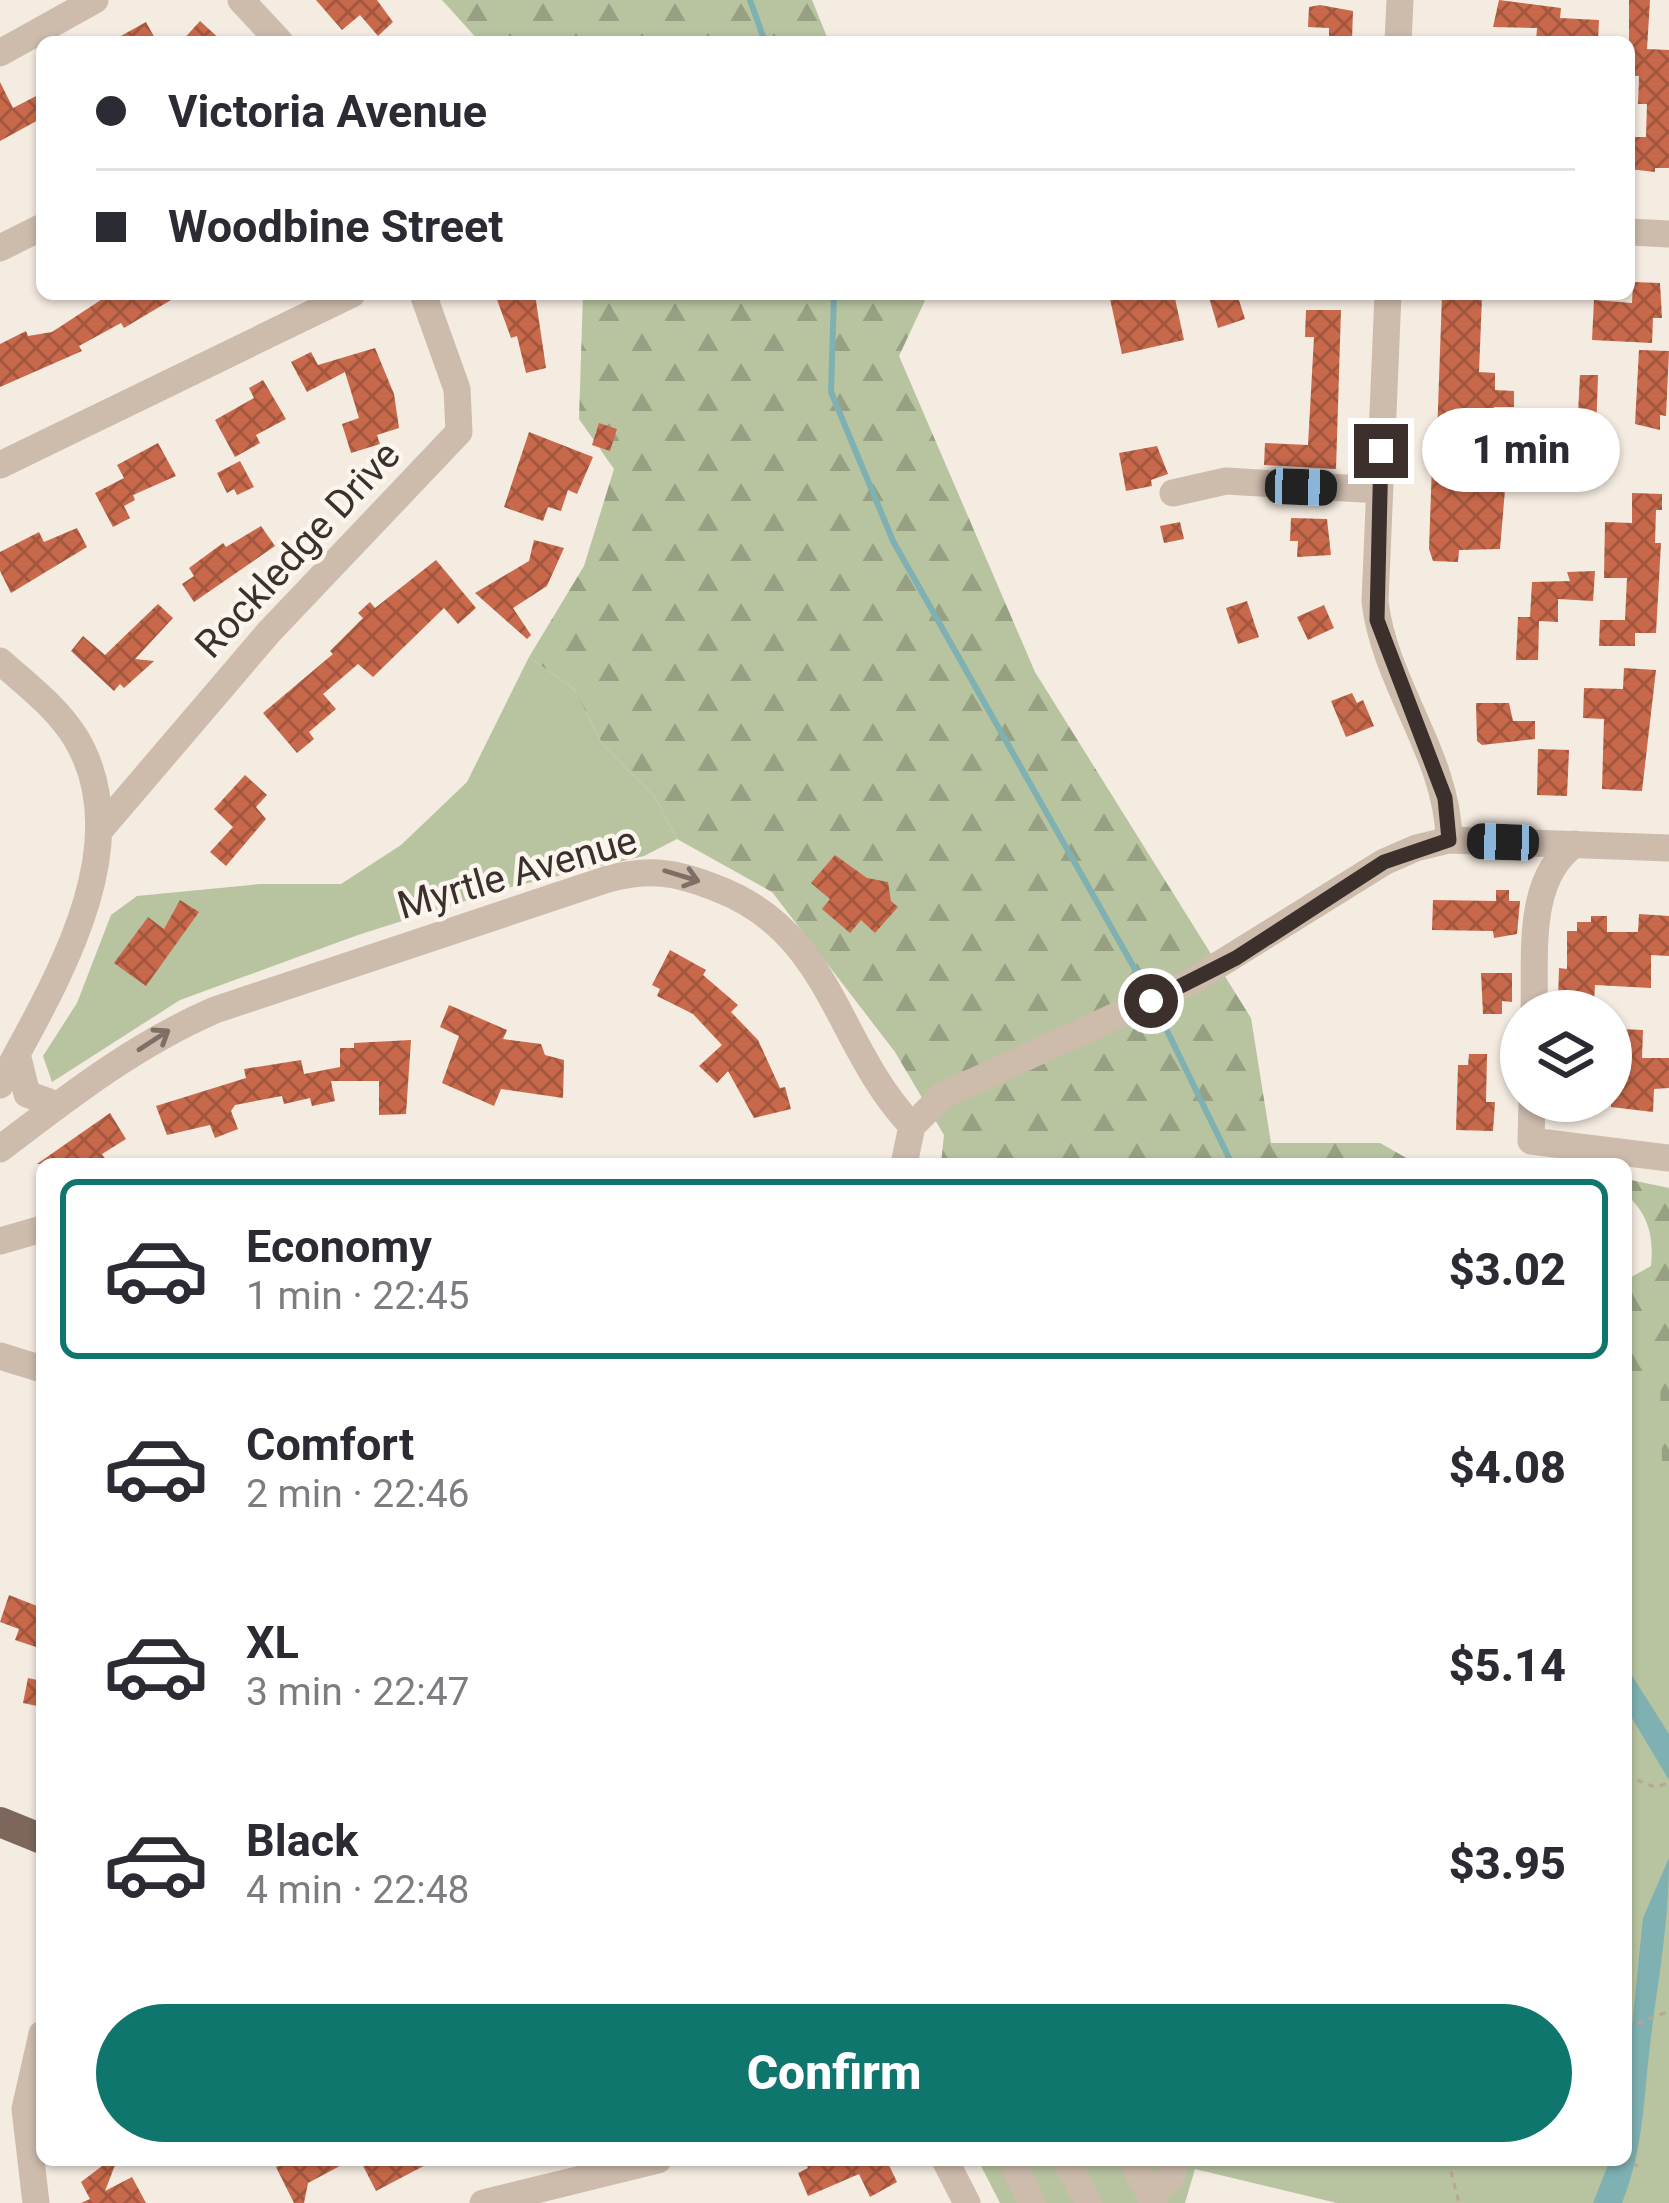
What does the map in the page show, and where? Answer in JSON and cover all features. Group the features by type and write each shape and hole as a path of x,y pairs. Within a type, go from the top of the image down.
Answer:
{"main road":[{"path":"0,1822 36,1837"}],"street":[{"path":"0,53 94,0"},
{"path":"241,0 274,36"},
{"path":"1398,36 1400,0"},
{"path":"0,248 36,229"},
{"path":"1635,232 1669,235"},
{"path":"0,465 340,300"},
{"name":"Rockledge Drive","path":"100,830 269,632 459,432 457,389 425,300"},
{"path":"1388,300 1377,620 1445,798 1449,840"},
{"path":"1173,493 1226,481 1379,490"},
{"path":"0,661 76,738 96,789 100,830 82,909 0,1085"},
{"path":"905,1158 912,1126 942,1096 1194,980 1384,862 1449,840 1669,848"},
{"path":"1535,990 1537,922 1546,881 1558,856 1575,844"},
{"name":"Myrtle Avenue","path":"0,1149 175,1027 215,1010 608,879 657,870 749,900 799,942 891,1103 912,1126"},
{"path":"17,1054 27,1094 57,1106"},
{"path":"1531,1122 1531,1141 1669,1158"},
{"path":"0,1241 36,1231"},
{"path":"0,1356 36,1367"},
{"path":"36,2060 25,2109 36,2203"},
{"path":"483,2203 634,2166"},
{"path":"948,2166 968,2203"},
{"path":"1014,2166 1032,2203"},
{"path":"1068,2166 1089,2203"},
{"path":"1134,2166 1152,2199 1172,2176 1173,2166"}],"path":[{"path":"1632,1778 1655,1787 1669,1783"},
{"path":"1632,2025 1669,2011"},
{"path":"1632,2164 1636,2165"},
{"path":"1449,2166 1457,2203"}],"green space":[{"path":"442,0 812,0 827,36 475,36"},
{"path":"583,300 925,300 899,356 1035,672 1251,1018 1271,1143 1380,1143 1406,1158 942,1158 944,1135 895,1052 772,892 677,839 655,797 603,745 574,689 529,657 584,566 614,469 579,419"},
{"path":"529,657 574,689 603,745 655,797 677,839 644,856 503,889 358,935 180,1000 52,1082 43,1056 77,1003 111,915 137,896 260,884 341,884 401,845 467,782"},
{"path":"1632,1180 1669,1188 1669,1462 1662,1462 1660,1378 1632,1376 1632,1277 1651,1266 1652,1256 1640,1210 1632,1201"},
{"path":"1669,1362 1669,2203 1337,2203 1195,2169 1185,2203 1000,2203 981,2166 1632,2166 1632,1366"}],"water":[{"path":"1632,1675 1669,1734 1669,1780 1632,1718"},
{"path":"1669,1858 1665,1926 1635,2161 1622,2203 1593,2203 1608,2166 1632,2166 1632,2027 1643,1918"}],"building":[{"path":"316,0 377,0 393,22 378,36 360,15 342,30"},
{"path":"1499,0 1561,8 1560,18 1599,20 1598,36 1536,36 1537,28 1493,27"},
{"path":"1629,0 1650,0 1647,49 1669,50 1669,168 1655,168 1655,172 1635,170 1635,137 1646,137 1647,104 1638,104 1635,36 1629,36"},
{"path":"1309,7 1353,11 1352,36 1329,36 1329,28 1308,27"},
{"path":"200,21 216,36 186,36"},
{"path":"146,22 154,36 121,36"},
{"path":"0,82 13,108 36,96 36,121 0,141"},
{"path":"1635,282 1660,283 1662,318 1653,318 1652,343 1592,340 1594,300 1632,303"},
{"path":"101,300 171,300 124,328 121,323 79,346 82,351 0,387 0,344 26,331 28,336 52,332"},
{"path":"497,300 536,300 546,368 526,373 517,336 511,338"},
{"path":"1110,300 1175,300 1184,340 1122,354"},
{"path":"1210,300 1239,300 1245,319 1218,328"},
{"path":"1442,300 1482,300 1479,372 1495,373 1495,390 1514,391 1514,407 1494,407 1492,432 1478,432 1477,464 1507,466 1500,549 1459,550 1458,562 1433,561 1429,549 1432,465 1426,465 1427,435 1437,436"},
{"path":"1306,310 1341,310 1336,469 1264,465 1265,443 1308,445 1314,337 1305,337"},
{"path":"375,348 394,394 399,428 377,435 380,444 351,453 342,424 359,418 345,372 307,392 291,362 311,352 318,365"},
{"path":"1639,350 1669,351 1666,416 1660,415 1660,430 1635,424"},
{"path":"1580,375 1598,375 1596,434 1577,433"},
{"path":"263,380 286,419 256,435 260,443 235,457 215,420 254,398 249,388"},
{"path":"599,423 617,429 610,451 592,445"},
{"path":"529,432 593,457 577,494 568,490 561,511 548,507 543,521 504,507"},
{"path":"158,443 176,476 133,495 135,500 124,506 130,518 113,527 95,493 124,478 117,465"},
{"path":"1157,446 1168,474 1151,480 1152,486 1126,491 1119,453"},
{"path":"240,461 254,487 237,495 234,489 227,493 217,473"},
{"path":"1632,493 1662,494 1662,510 1656,510 1655,543 1661,543 1656,633 1635,633 1635,646 1599,646 1600,620 1625,620 1627,578 1604,578 1605,522 1632,523"},
{"path":"1291,518 1327,519 1331,555 1297,557 1298,541 1290,541"},
{"path":"1180,522 1184,539 1164,543 1160,526"},
{"path":"261,526 275,546 194,602 182,584 194,576 189,568 223,543 226,547"},
{"path":"77,528 87,547 11,593 0,571 0,552 39,532 44,542"},
{"path":"534,540 564,548 547,586 513,608 531,635 527,639 475,593 529,561"},
{"path":"436,560 476,608 458,624 444,608 373,677 358,664 323,694 336,709 309,732 314,739 297,753 263,713 333,654 330,651 363,618 358,613 370,602 375,608"},
{"path":"1595,571 1593,601 1558,599 1558,622 1539,621 1538,660 1516,660 1518,617 1530,617 1532,582 1570,581 1567,572"},
{"path":"1247,601 1259,637 1238,644 1226,608"},
{"path":"158,604 173,618 135,659 154,661 124,688 120,684 114,691 71,651 83,636 105,655"},
{"path":"1324,605 1334,628 1308,640 1297,617"},
{"path":"1624,668 1656,670 1642,791 1602,789 1604,719 1583,718 1584,688 1623,689"},
{"path":"1352,693 1357,703 1363,700 1374,726 1346,737 1331,701"},
{"path":"1476,703 1509,703 1513,721 1535,721 1535,739 1482,745 1477,741"},
{"path":"1538,749 1569,750 1567,796 1537,795"},
{"path":"245,775 267,795 256,807 266,819 226,866 210,852 233,827 214,809"},
{"path":"835,855 867,878 888,882 891,901 898,907 875,933 861,920 850,933 822,909 830,899 811,883"},
{"path":"1496,890 1509,890 1509,901 1520,901 1517,934 1494,938 1493,931 1432,930 1433,900 1496,901"},
{"path":"180,900 199,912 146,986 114,963 148,917 164,929"},
{"path":"1639,914 1669,916 1669,956 1651,955 1651,988 1595,985 1595,990 1558,990 1559,968 1567,969 1567,931 1577,931 1577,922 1607,916 1607,932 1638,932"},
{"path":"670,950 706,970 703,975 738,1005 731,1012 758,1040 780,1088 785,1087 791,1109 754,1118 728,1071 717,1083 699,1066 722,1045 693,1014 657,996 660,989 652,985"},
{"path":"1481,973 1512,973 1512,990 1500,990 1500,1014 1483,1014"},
{"path":"449,1005 507,1030 503,1039 541,1044 545,1055 564,1060 563,1098 501,1089 494,1106 442,1083 459,1036 440,1027"},
{"path":"1632,1030 1643,1030 1642,1058 1669,1058 1669,1088 1654,1089 1653,1112 1632,1110"},
{"path":"411,1040 406,1114 379,1115 379,1081 331,1081 335,1101 312,1106 310,1098 284,1104 282,1096 235,1105 231,1111 238,1129 215,1138 210,1125 167,1135 156,1106 246,1078 244,1069 301,1060 304,1074 340,1067 340,1048 354,1048 354,1043"},
{"path":"1469,1054 1487,1054 1486,1102 1495,1102 1493,1131 1456,1130 1458,1065 1468,1065"},
{"path":"110,1113 126,1139 102,1154 105,1158 46,1158"},
{"path":"9,1595 36,1606 36,1647 15,1640 19,1629 0,1622"},
{"path":"28,1678 36,1680 36,1706 23,1703"},
{"path":"102,2166 115,2166 105,2191 132,2177 146,2203 81,2203 90,2199 81,2182"},
{"path":"340,2166 308,2183 304,2203 294,2203 276,2167"},
{"path":"363,2166 424,2166 376,2191"},
{"path":"889,2166 897,2182 870,2197 859,2174 808,2196 798,2173 808,2168"}],"waterway":[{"path":"750,0 763,36"},
{"path":"834,300 831,392 893,541 1149,994"},
{"path":"1155,1006 1229,1158"}],"route":[{"path":"1151,1001 1236,958 1384,862 1449,840 1445,798 1377,620 1381,451"}]}
